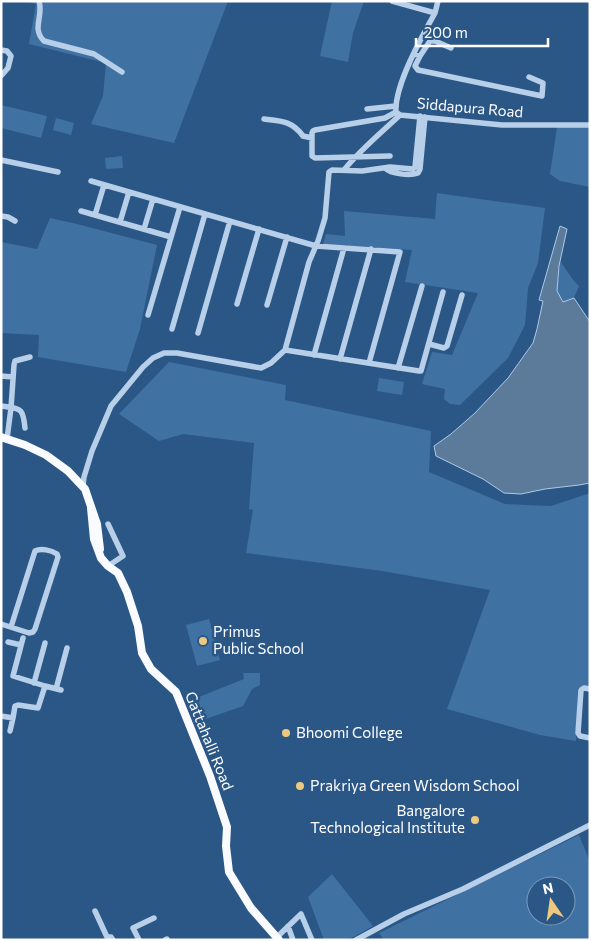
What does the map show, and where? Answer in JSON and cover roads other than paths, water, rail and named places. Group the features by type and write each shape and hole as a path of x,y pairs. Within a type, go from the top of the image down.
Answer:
{"main road":[{"path":"4,438 46,455 68,471 83,486"},
{"name":"Gattahalli Road","path":"83,486 97,524 101,558 118,573 127,592 138,626 142,653 152,669 176,692 210,776 227,827 226,852 229,872 251,908 278,938"}],"street":[{"path":"39,1 41,8 38,29 42,39 46,42 94,54 122,72"},
{"path":"392,1 434,12"},
{"name":"Siddapura Road","path":"438,1 417,55 402,80 397,111 423,116 502,125 590,125"},
{"path":"451,48 430,41 417,55 416,66 418,70 542,96 543,82 529,77"},
{"path":"1,50 7,51 11,56 8,68 1,76"},
{"path":"367,109 397,111"},
{"path":"390,156 315,158 312,156 312,131 385,118 397,111"},
{"path":"344,170 397,111"},
{"path":"83,486 92,451 111,406 143,367 153,358 164,353 177,353 261,368 284,350 309,262 325,218 329,172 332,170 362,170 390,167 413,169 416,167 423,116"},
{"path":"264,119 290,123 303,136 312,138"},
{"path":"1,160 58,172"},
{"path":"91,181 316,246 399,251 401,253 369,363"},
{"path":"95,215 104,185"},
{"path":"120,222 129,192"},
{"path":"144,229 153,199"},
{"path":"148,315 180,207"},
{"path":"81,211 171,236"},
{"path":"172,329 205,214"},
{"path":"1,216 15,221"},
{"path":"198,333 230,221"},
{"path":"237,304 259,229"},
{"path":"267,305 287,237"},
{"path":"314,355 344,248"},
{"path":"340,359 371,249"},
{"path":"398,368 422,286"},
{"path":"284,350 421,371 443,292"},
{"path":"429,344 444,348 447,346 462,295"},
{"path":"4,438 11,408 15,361 30,358"},
{"path":"1,376 13,377"},
{"path":"1,406 16,409 22,413 25,428"},
{"path":"108,524 123,556 108,566"},
{"path":"1,624 30,633 33,632 58,557 52,551 35,550 11,627"},
{"path":"23,638 13,676 58,690 66,648"},
{"path":"8,642 21,646"},
{"path":"34,682 45,644"},
{"path":"10,731 16,705 38,708 44,686"},
{"path":"590,689 584,688 580,690 578,733 580,736 590,738"},
{"path":"1,716 13,718"},
{"path":"356,940 404,914 463,889 590,825"},
{"path":"95,910 108,939"},
{"path":"278,938 301,914 312,940"},
{"path":"138,940 133,928 154,918"},
{"path":"288,926 294,940"}],"place":[{"name":"Primus Public School","path":"203,641"},
{"name":"Bhoomi College","path":"286,733"},
{"name":"Prakriya Green Wisdom School","path":"300,786"},
{"name":"Bangalore Technological Institute","path":"475,820"}]}
